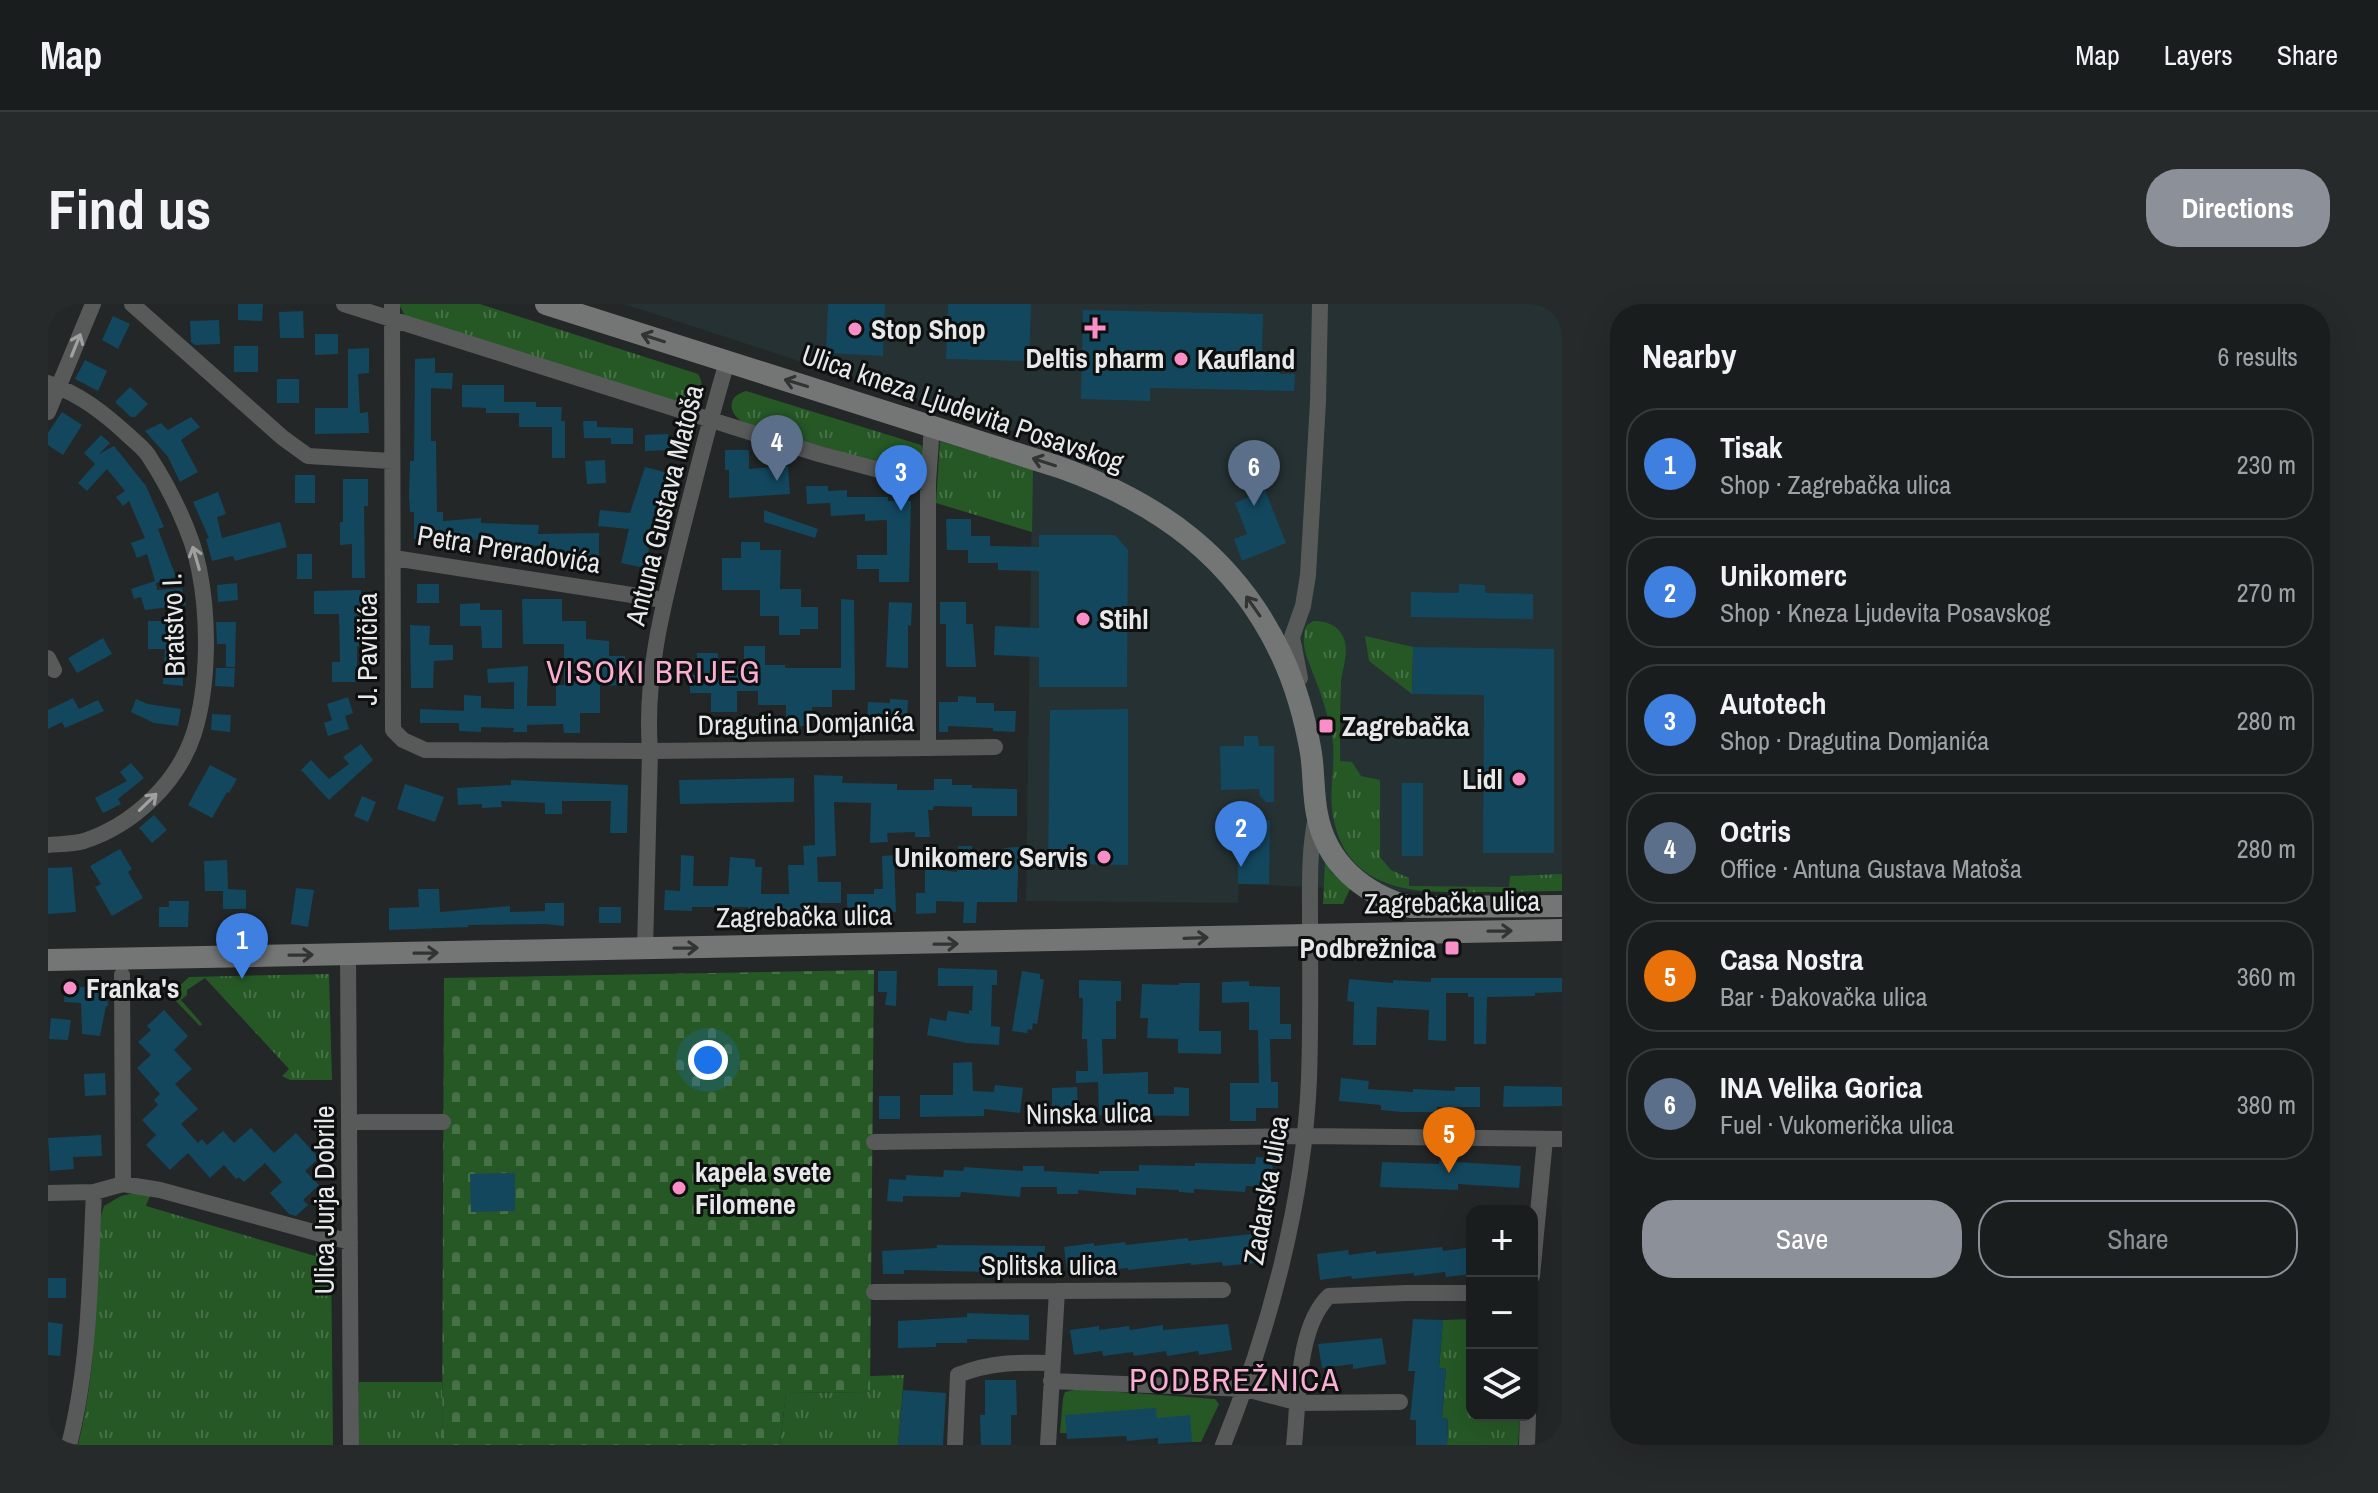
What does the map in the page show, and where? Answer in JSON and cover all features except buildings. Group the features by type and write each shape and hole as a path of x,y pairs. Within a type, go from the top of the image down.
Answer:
{"main road":[{"name":"Ulica kneza Ljudevita Posavskog","path":"546,304 932,426 1112,487 1161,514 1189,536 1233,580 1268,628 1304,715 1317,812"},
{"name":"Zagrebačka ulica","path":"1317,812 1326,844 1334,857 1353,879 1373,893 1410,907 1562,906"},
{"path":"1310,935 1325,925 1343,920 1437,918 1503,908"},
{"name":"Zagrebačka ulica","path":"48,960 1562,930"}],"street":[{"path":"48,412 53,385 93,304"},
{"path":"132,304 283,438 308,456 391,461"},
{"path":"344,304 392,313 819,454 928,483"},
{"path":"1304,715 1292,637 1303,606 1308,575 1320,304"},
{"name":"J. Pavičića","path":"392,313 393,730 403,740 425,750 650,751"},
{"name":"Antuna Gustava Matoša","path":"645,949 650,688 657,632 727,362"},
{"name":"Bratstvo I.","path":"48,845 82,842 116,827 149,803 174,772 194,734 206,643 199,567 187,530 149,455 96,406 53,385"},
{"name":"Dragutina Domjanića","path":"650,751 928,748 928,483 932,426"},
{"name":"Petra Preradovića","path":"394,558 664,600"},
{"path":"928,748 995,747"},
{"name":"Zadarska ulica","path":"1223,1445 1246,1389 1280,1264 1296,1195 1305,1136 1310,1032 1310,849 1317,812"},
{"name":"Ulica Jurja Dobrile","path":"348,954 351,1445"},
{"path":"122,975 123,1184"},
{"path":"360,1122 443,1122"},
{"name":"Ninska ulica","path":"874,1142 1305,1136 1554,1139"},
{"path":"1538,1239 1554,1139"},
{"path":"48,1193 94,1192 123,1184 160,1190 350,1242"},
{"path":"69,1445 82,1368 91,1279 94,1192"},
{"name":"Splitska ulica","path":"874,1292 1223,1290"},
{"path":"1048,1445 1057,1291"},
{"path":"1294,1445 1301,1365 1318,1306 1329,1296 1466,1293"},
{"path":"955,1445 958,1375 979,1366 1006,1361 1052,1363"},
{"path":"1051,1381 1246,1389 1299,1403 1400,1402"},
{"path":"1527,1445 1528,1421"}],"shaded area":[{"path":"624,304 1562,304 1562,888 1421,892 1239,884 1238,903 1026,901 1032,489 1036,438"}],"green space":[{"path":"399,304 480,304 698,374 702,387 692,399 673,401 405,316"},
{"path":"746,391 921,445 922,461 910,471 850,457 744,423 732,410 732,401"},
{"path":"940,441 1033,470 1032,532 936,503"},
{"path":"1313,621 1332,625 1344,639 1340,761 1352,762 1361,776 1380,780 1380,857 1391,870 1409,878 1409,886 1509,887 1510,876 1562,874 1562,891 1454,892 1410,889 1389,884 1355,863 1342,845 1332,810 1332,736 1304,641 1306,626"},
{"path":"1365,636 1413,647 1412,694 1369,661"},
{"path":"1325,861 1332,873 1350,889 1343,904 1323,904"},
{"path":"874,970 870,1392 786,1393 780,1445 442,1445 444,978"},
{"path":"329,974 332,1080 290,1080 282,1076 289,1069 205,978 187,990 187,995 181,1000 202,1024 200,1026 170,995 189,977"},
{"path":"134,1193 150,1195 146,1206 315,1256 319,1244 328,1246 331,1252 333,1445 78,1445 91,1369 100,1220 104,1206 121,1196"},
{"path":"1466,1319 1466,1421 1520,1421 1518,1445 1447,1445 1448,1419 1442,1418 1446,1369 1439,1368 1443,1320"},
{"path":"904,1375 898,1445 780,1445 786,1393 869,1392 870,1376"},
{"path":"359,1382 442,1382 442,1445 359,1445"},
{"path":"1078,1389 1215,1399 1219,1404 1201,1442 1192,1442 1188,1436 1060,1433 1065,1392"}],"place":[{"name":"Deltis pharm","path":"1095,328"},
{"name":"Stop Shop","path":"855,329"},
{"name":"Kaufland","path":"1181,359"},
{"name":"Octris","path":"777,481"},
{"name":"INA Velika Gorica","path":"1254,506"},
{"name":"Autotech","path":"901,511"},
{"name":"Stihl","path":"1083,619"},
{"name":"Zagrebačka","path":"1326,726"},
{"name":"Lidl","path":"1519,779"},
{"name":"Unikomerc Servis","path":"1104,857"},
{"name":"Unikomerc","path":"1241,867"},
{"name":"Podbrežnica","path":"1452,948"},
{"name":"Tisak","path":"242,979"},
{"name":"Franka's","path":"70,988"},
{"name":"Casa Nostra","path":"1449,1173"},
{"name":"kapela svete Filomene","path":"679,1188"}],"district":[{"name":"VISOKI BRIJEG","path":"654,671"},
{"name":"PODBREŽNICA","path":"1235,1379"}]}
